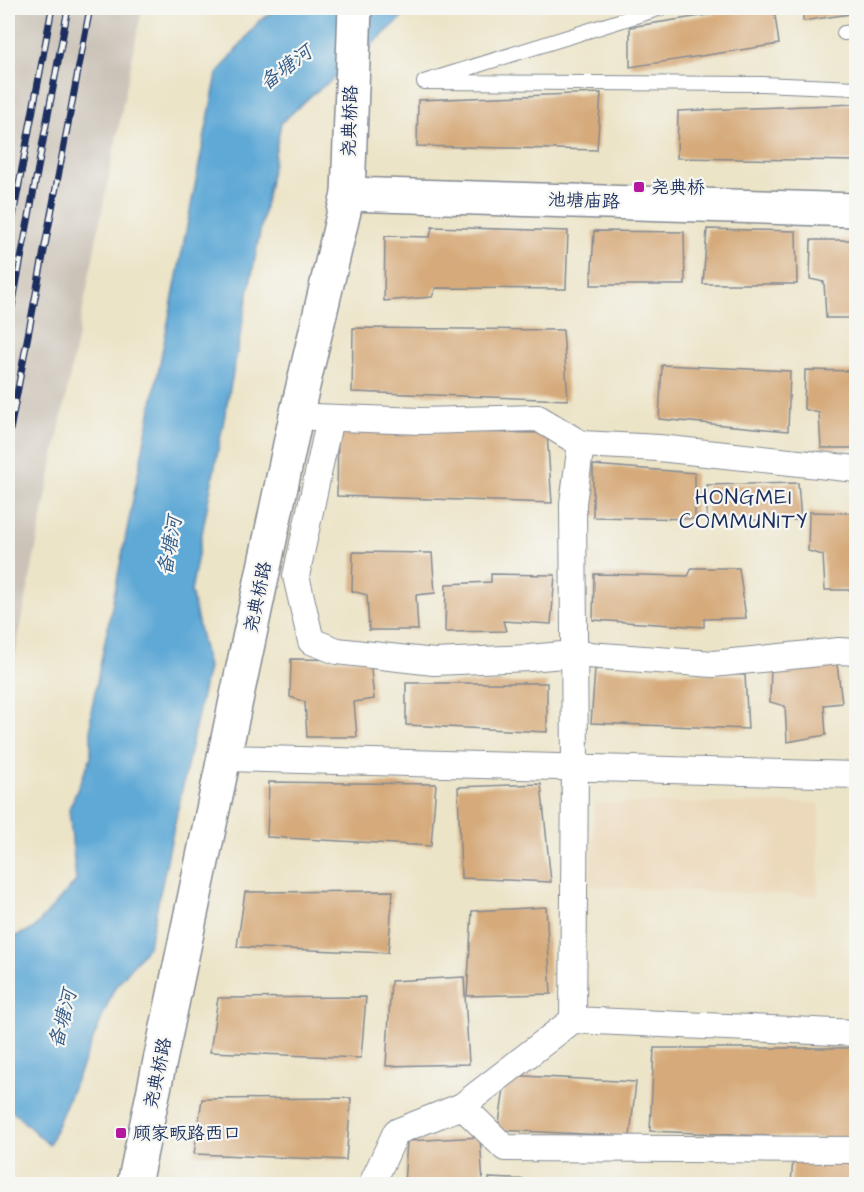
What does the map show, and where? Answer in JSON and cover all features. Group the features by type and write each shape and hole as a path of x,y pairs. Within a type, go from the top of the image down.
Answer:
{"street":[{"name":"尧典桥路","path":"134,1185 296,416 348,194 355,8"},
{"name":"池塘庙路","path":"348,194 856,210"},
{"path":"296,416 421,421 538,418 581,444 659,448 856,469"},
{"path":"330,418 296,576 311,641 337,651 434,662 574,654 713,664 839,651 856,652"},
{"path":"573,1020 575,767 573,503 581,444"},
{"path":"224,758 856,774"},
{"path":"372,1185 396,1132 462,1106 573,1020 856,1033"},
{"path":"462,1106 505,1148 856,1150"}],"lane":[{"path":"661,8 424,82 762,84 856,88"}],"shaded area":[{"path":"8,8 142,8 8,691"},
{"path":"594,803 819,803 818,896 590,886"}],"water":[{"name":"备塘河","path":"279,8 413,8 281,123 191,591 208,667 149,945 114,989 49,1145 8,1107 8,939 33,929 76,881 69,809 91,757 91,712 217,74 259,21"}],"building":[{"path":"752,8 774,8 779,44 630,67 630,27"},
{"path":"803,8 856,8 856,13 803,21"},
{"path":"601,93 597,150 417,146 418,100"},
{"path":"856,104 856,161 677,158 678,111"},
{"path":"432,227 568,231 566,289 436,288 432,297 384,301 385,236 430,237"},
{"path":"707,229 796,231 797,284 703,284"},
{"path":"594,231 684,232 685,285 591,285"},
{"path":"811,240 856,240 856,318 826,318 824,282 810,279"},
{"path":"353,328 563,330 568,400 352,392"},
{"path":"662,365 790,371 788,431 659,419"},
{"path":"805,370 856,371 856,448 821,448 819,413 804,409"},
{"path":"338,431 547,433 552,503 337,496"},
{"path":"593,465 695,473 695,519 593,517"},
{"path":"798,483 801,520 707,520 707,485"},
{"path":"809,512 856,513 856,590 825,590 823,555 808,551"},
{"path":"353,552 432,553 435,593 416,595 418,630 369,630 367,595 352,591"},
{"path":"692,568 739,568 746,618 704,619 704,627 593,620 594,574 688,576"},
{"path":"491,574 555,575 551,624 503,621 506,631 445,632 446,584 491,582"},
{"path":"291,659 370,660 374,699 354,702 357,737 307,737 305,702 290,697"},
{"path":"771,663 837,664 842,703 824,705 826,735 787,742 785,706 770,702"},
{"path":"595,669 745,675 748,729 591,723"},
{"path":"406,683 547,683 547,732 406,725"},
{"path":"269,782 436,784 431,846 267,837"},
{"path":"541,784 551,882 461,878 458,787"},
{"path":"393,891 388,953 237,947 245,892"},
{"path":"546,907 551,994 467,996 472,911"},
{"path":"464,977 469,1064 386,1066 391,981"},
{"path":"366,997 361,1058 210,1052 218,998"},
{"path":"654,1048 856,1048 856,1140 650,1131"},
{"path":"506,1075 636,1082 630,1136 498,1130"},
{"path":"351,1098 346,1160 194,1154 202,1099"},
{"path":"480,1137 483,1184 404,1184 407,1141"},
{"path":"856,1156 856,1184 791,1184 793,1159"},
{"path":"489,1178 597,1183 597,1184 489,1184"},
{"path":"684,1182 763,1182 763,1184 684,1184"}],"railway":[{"path":"8,243 52,8"},
{"path":"8,328 68,8"},
{"path":"8,441 90,8"}],"place":[{"name":"尧典桥","path":"639,187"},
{"name":"顾家畈路西口","path":"121,1133"}],"district":[{"name":"HONGMEI COMMUNITY","path":"744,509"}]}
